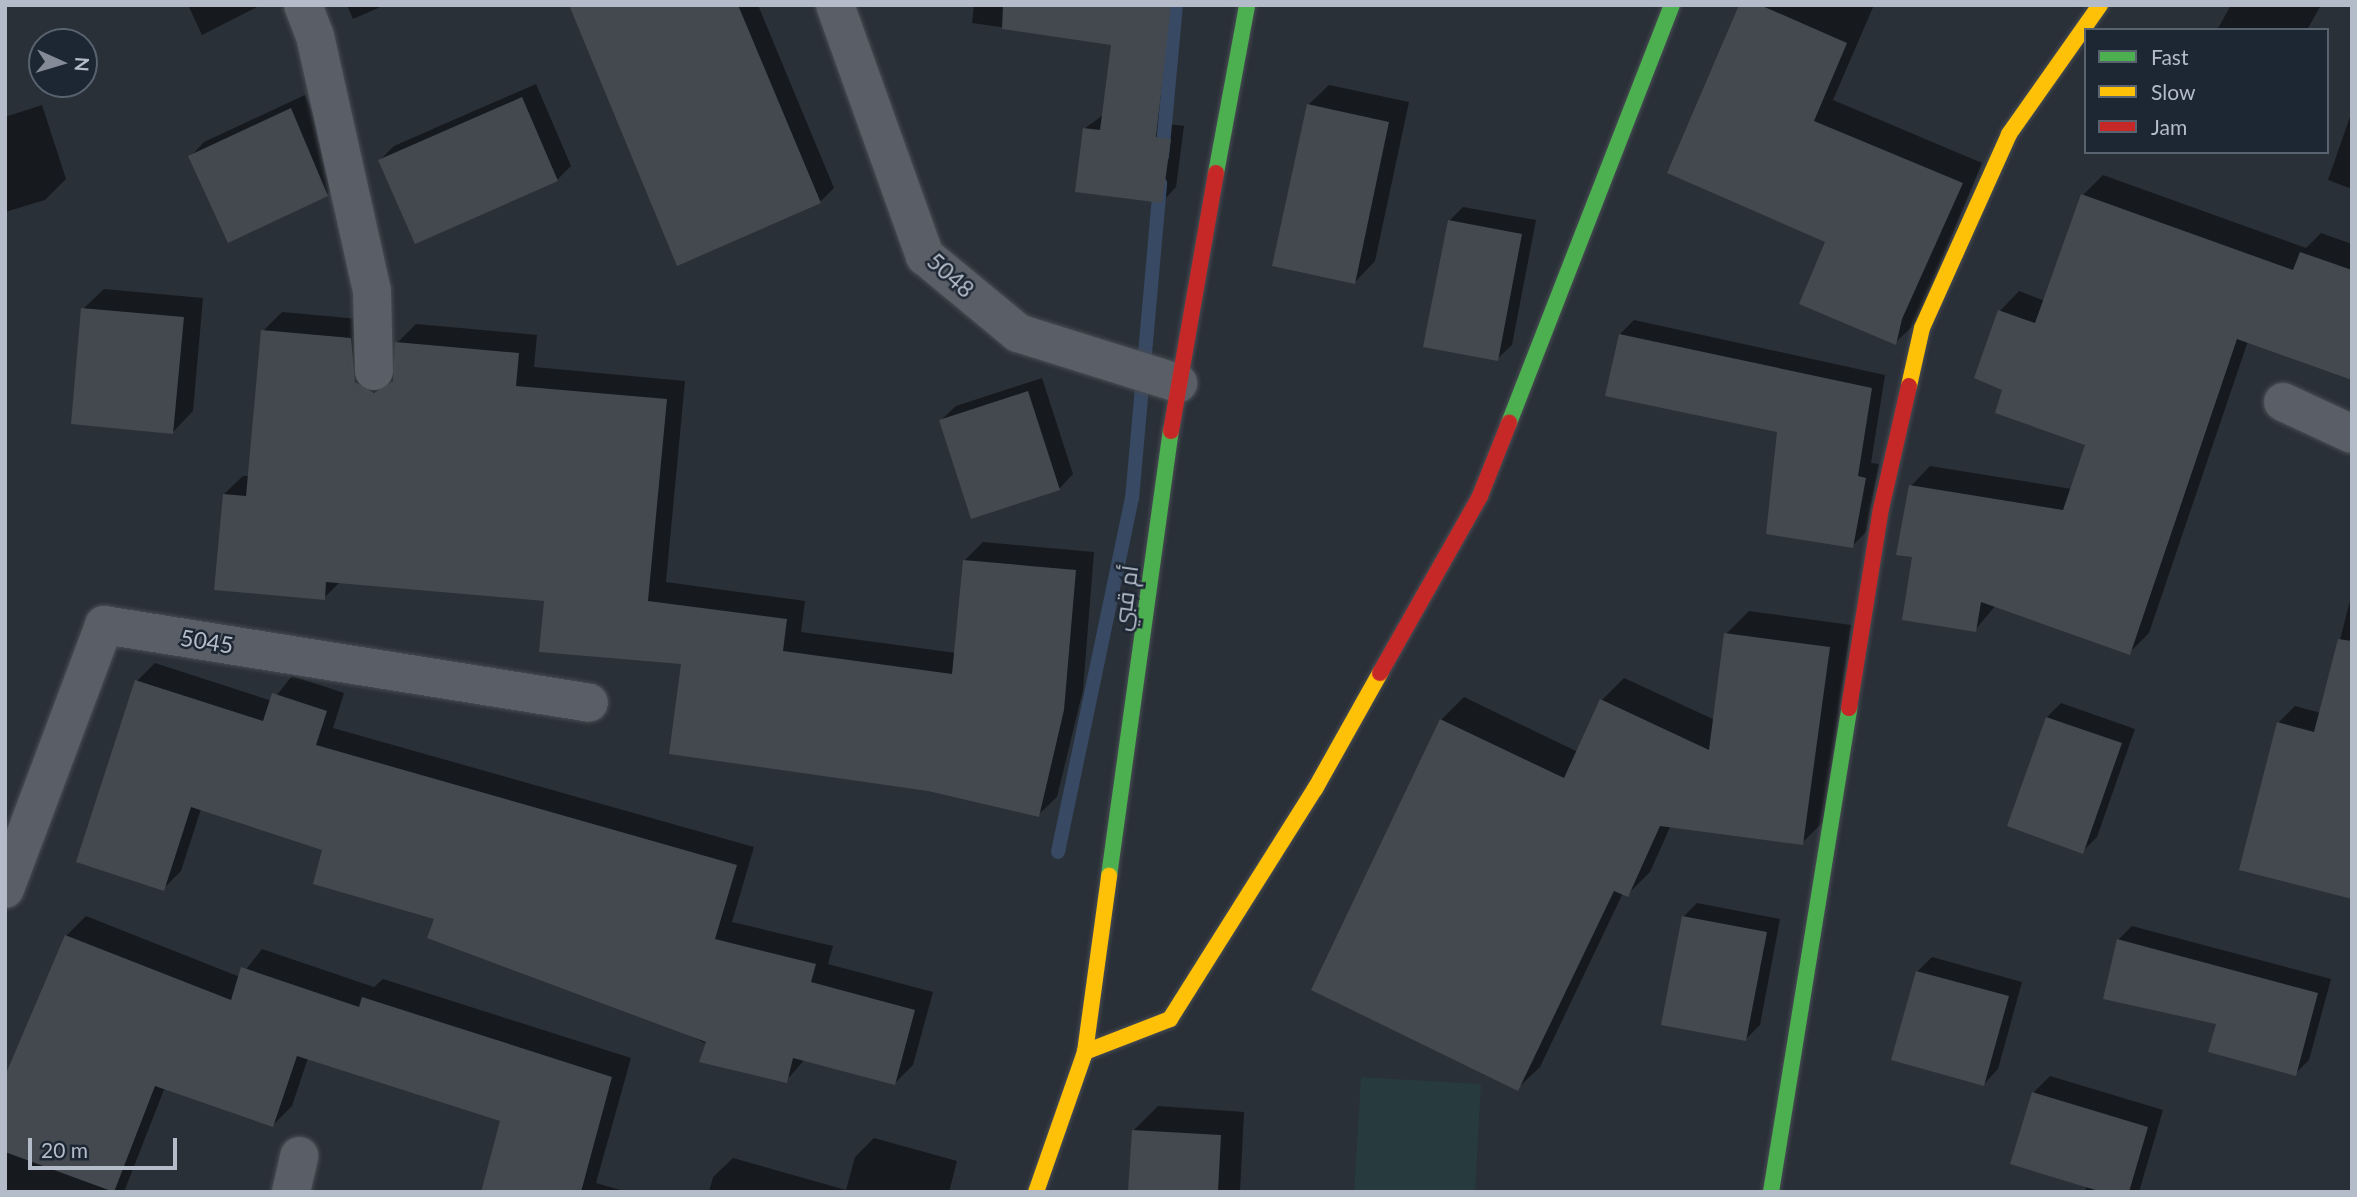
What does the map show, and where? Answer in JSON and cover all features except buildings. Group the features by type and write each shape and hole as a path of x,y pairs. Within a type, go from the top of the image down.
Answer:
{"street":[{"path":"303,5 315,36 372,291 374,371"},
{"name":"5048","path":"835,5 925,256 1018,333 1178,383"},
{"name":"أم قبي","path":"1036,1192 1085,1052 1178,383 1247,5"},
{"path":"1085,1052 1170,1019 1315,789 1480,496 1672,5"},
{"path":"1771,1192 1881,509 1922,328 2009,134 2100,5"},
{"path":"2283,402 2352,434"},
{"name":"5045","path":"5,889 104,625 589,703"}],"green space":[{"path":"1361,1077 1481,1084 1475,1192 1354,1192"}],"waterway":[{"path":"1162,156 1176,5"},
{"path":"1058,852 1132,499 1160,183"}],"traffic: fast":[{"path":"1216,173 1247,5"},
{"path":"1509,423 1672,5"},
{"path":"1109,876 1171,431"},
{"path":"1771,1192 1849,708"}],"traffic: slow":[{"path":"1909,386 1922,328 2009,134 2100,5"},
{"path":"1085,1052 1170,1019 1315,789 1380,673"},
{"path":"1036,1192 1085,1052 1109,876"}],"traffic: jam":[{"path":"1171,431 1216,173"},
{"path":"1849,708 1881,509 1909,386"},
{"path":"1380,673 1480,496 1509,423"}]}
